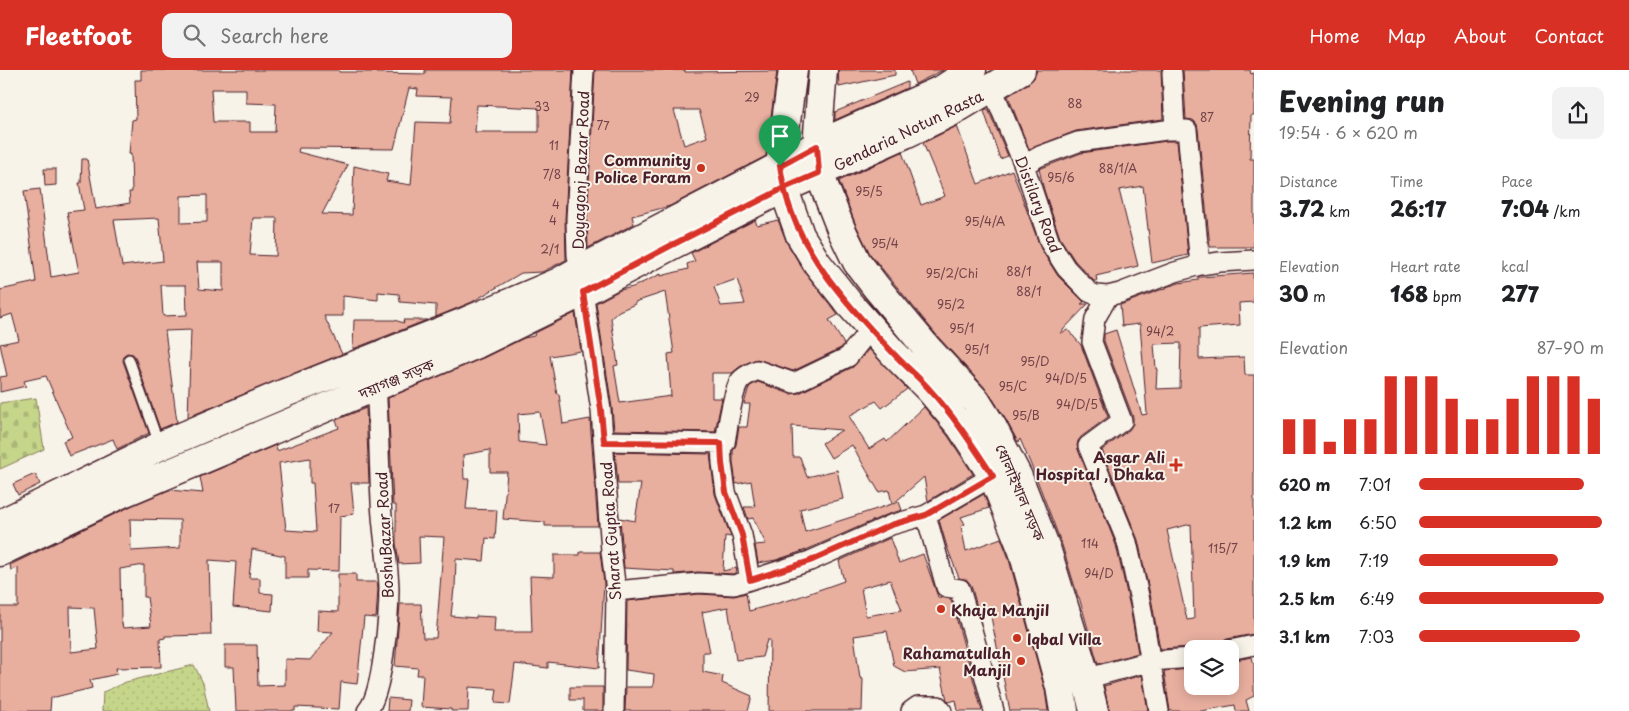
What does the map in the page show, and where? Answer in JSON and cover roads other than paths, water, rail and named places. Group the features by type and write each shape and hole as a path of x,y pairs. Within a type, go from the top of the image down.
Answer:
{"main road":[{"path":"782,177 793,70"},
{"name":"ধোলাইখাল সড়ক","path":"823,70 817,146 819,173 841,229 857,262 876,287 927,348 976,401 993,428 1018,477 1047,551 1086,678 1094,711"},
{"path":"782,177 817,146 932,108 943,88 972,70"},
{"name":"Gendaria Notun Rasta","path":"782,177 819,173 932,108 992,88 1021,70"},
{"name":"দয়াগঞ্জ সড়ক","path":"0,552 125,492 478,344 581,281 672,245 782,177"},
{"name":"ধোলাইখাল সড়ক","path":"782,177 800,234 817,263 870,328 930,390 961,427 993,476 1023,551 1062,699"},
{"name":"দয়াগঞ্জ সড়ক","path":"0,524 160,446 285,393 467,321 559,282 581,281"}],"street":[{"name":"Doyagonj Bazar Road","path":"581,281 577,255 576,220 584,70"},
{"path":"1172,73 1175,130"},
{"name":"Distilary Road","path":"992,88 1024,166 1050,243 1066,268 1089,292 1096,296 1108,296"},
{"path":"1024,166 1040,156 1078,142 1166,130 1187,130 1200,265"},
{"path":"1159,711 1141,605 1127,542 1088,446 1122,421 1092,342 1095,319 1108,296 1200,265 1254,260"},
{"name":"Sharat Gupta Road","path":"581,281 601,410 616,591 614,711"},
{"path":"604,442 725,443 738,382 743,378 757,370 794,383 848,357 870,328"},
{"name":"BoshuBazar Road","path":"367,711 378,691 381,676 389,588 382,526 376,386"},
{"path":"721,443 726,492 742,535 750,580"},
{"path":"616,591 699,583 734,585 810,561 891,525 926,515 993,476"},
{"path":"926,515 946,587 960,589 994,711"},
{"path":"1239,648 1254,645"},
{"path":"1062,699 1086,678 1151,661 1184,659"},
{"path":"911,711 918,706 938,706 942,711"}],"lane":[{"path":"129,359 160,446"}],"place":[{"name":"Community Police Foram","path":"701,168"},
{"name":"Asgar Ali Hospital , Dhaka","path":"1176,465"},
{"name":"Khaja Manjil","path":"941,609"},
{"name":"Iqbal Villa","path":"1017,638"},
{"name":"Rahamatullah Manjil","path":"1021,661"}]}
